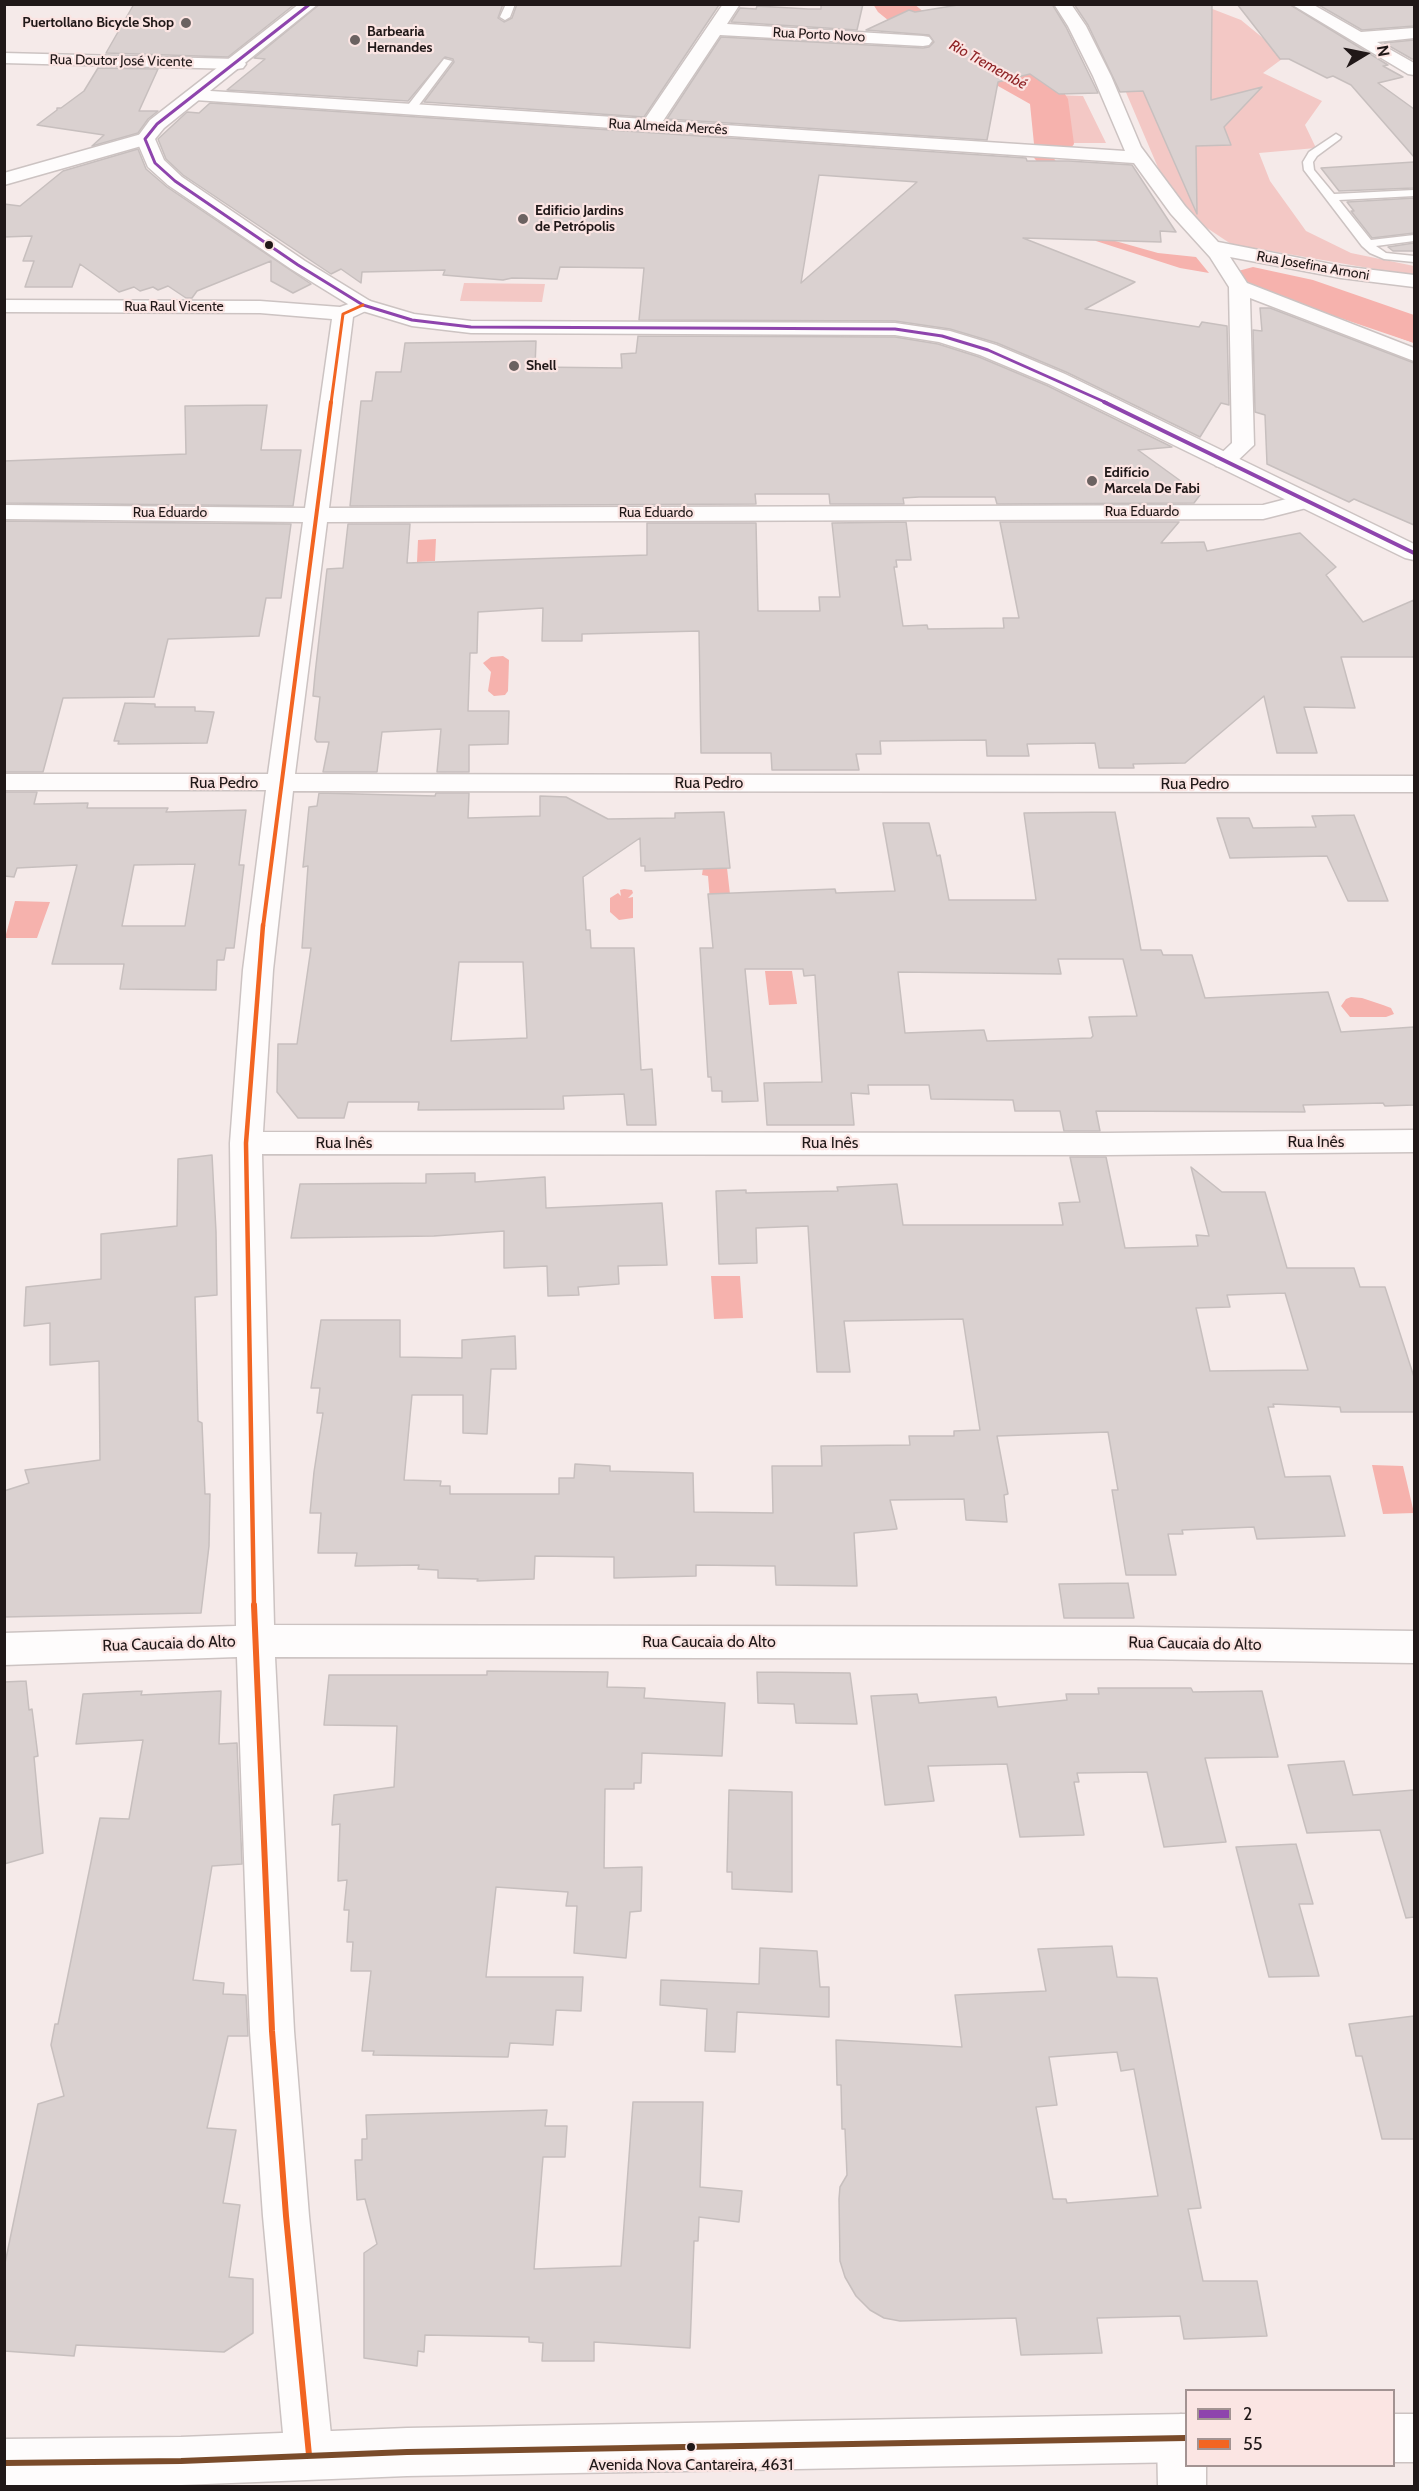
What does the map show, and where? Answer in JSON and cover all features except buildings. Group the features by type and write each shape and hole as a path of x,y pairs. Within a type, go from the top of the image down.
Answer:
{"street":[{"path":"4,179 145,139 157,124 237,64 310,4"},
{"path":"651,125 732,4"},
{"path":"1062,4 1077,26 1102,76 1132,148 1178,210 1212,247 1239,287 1244,445 1224,461"},
{"path":"1299,4 1414,70"},
{"name":"Rua Porto Novo","path":"715,29 922,41"},
{"path":"1358,38 1414,33"},
{"name":"Rua Doutor José Vicente","path":"4,58 237,64"},
{"name":"Rua Almeida Mercês","path":"195,96 1140,158"},
{"path":"145,139 155,163 175,181 298,265 353,310 471,327 895,329 942,336 988,351 1057,379 1414,553"},
{"name":"Rua Josefina Arnoni","path":"1212,247 1341,272 1414,281"},
{"path":"1239,287 1414,355"},
{"name":"Rua Raul Vicente","path":"4,306 260,307 353,310"},
{"path":"309,2455 286,2216 272,2031 255,1641 246,1143 258,970 280,783 316,515 353,310"},
{"name":"Rua Eduardo","path":"4,512 316,515 1263,512 1306,501"},
{"name":"Rua Pedro","path":"4,782 1414,784"},
{"name":"Rua Inês","path":"246,1143 1106,1144 1414,1141"},
{"name":"Rua Caucaia do Alto","path":"4,1649 255,1641 1124,1643 1414,1647"},
{"path":"4,2463 71,2461 178,2474 309,2455 1184,2438 1182,2487"},
{"path":"1395,2438 1414,2438"}],"lane":[{"path":"505,17 511,4"},
{"path":"409,111 447,61"},
{"path":"1336,138 1312,154 1308,162 1309,170 1366,244 1384,256 1414,259"},
{"path":"1330,197 1414,193"},
{"path":"1366,244 1414,238"}],"shaded area":[{"path":"1202,5 1241,20 1269,43 1282,59 1263,73 1322,101 1305,125 1316,148 1259,153 1270,181 1306,231 1351,253 1414,266 1414,276 1231,244 1201,224 1162,177 1125,90 1178,93"},
{"path":"1052,95 1083,96 1106,143 1066,143"},
{"path":"1032,155 1053,157 1108,239 1158,253 1196,257 1209,273 1180,268 1096,241"},
{"path":"1269,271 1414,321 1414,343 1254,285"},
{"path":"464,283 545,284 542,302 460,301"},
{"path":"436,539 435,561 417,562 418,540"},
{"path":"503,656 509,660 508,691 505,695 494,696 488,691 491,672 483,663 491,657"},
{"path":"703,868 727,868 732,912 711,912 708,876 702,875"},
{"path":"620,890 632,890 633,893 628,898 633,897 633,918 619,920 610,912 610,898 618,893 621,896"},
{"path":"15,901 50,902 37,938 5,938"},
{"path":"765,971 792,971 797,1004 769,1005"},
{"path":"1362,998 1391,1008 1394,1014 1386,1017 1350,1017 1341,1006 1346,999"},
{"path":"711,1276 740,1276 743,1318 714,1319"},
{"path":"1372,1465 1403,1466 1414,1513 1383,1514"}],"waterway":[{"name":"Rio Tremembé","path":"891,4 917,25 1049,99 1054,144"},
{"name":"Rio Tremembé","path":"1253,280 1298,289 1414,330"}],"transit line":[{"name":"2","path":"310,4 157,124 145,139 155,163 175,181 298,265 363,305 412,320 471,327 895,329 942,336 988,350 1057,379 1414,553"},
{"name":"55","path":"309,2455 286,2216 272,2031 255,1641 246,1143 258,970 280,783 343,314 363,305"},
{"path":"4,2463 181,2461 407,2452 1185,2438"}],"place":[{"name":"Puertollano Bicycle Shop","path":"186,23"},
{"name":"Barbearia Hernandes","path":"355,40"},
{"name":"Edificio Jardins de Petrópolis","path":"523,219"},
{"name":"Shell","path":"514,366"},
{"name":"Edifício Marcela De Fabi","path":"1092,481"},
{"name":"Avenida Nova Cantareira, 4631","path":"691,2447"}]}
